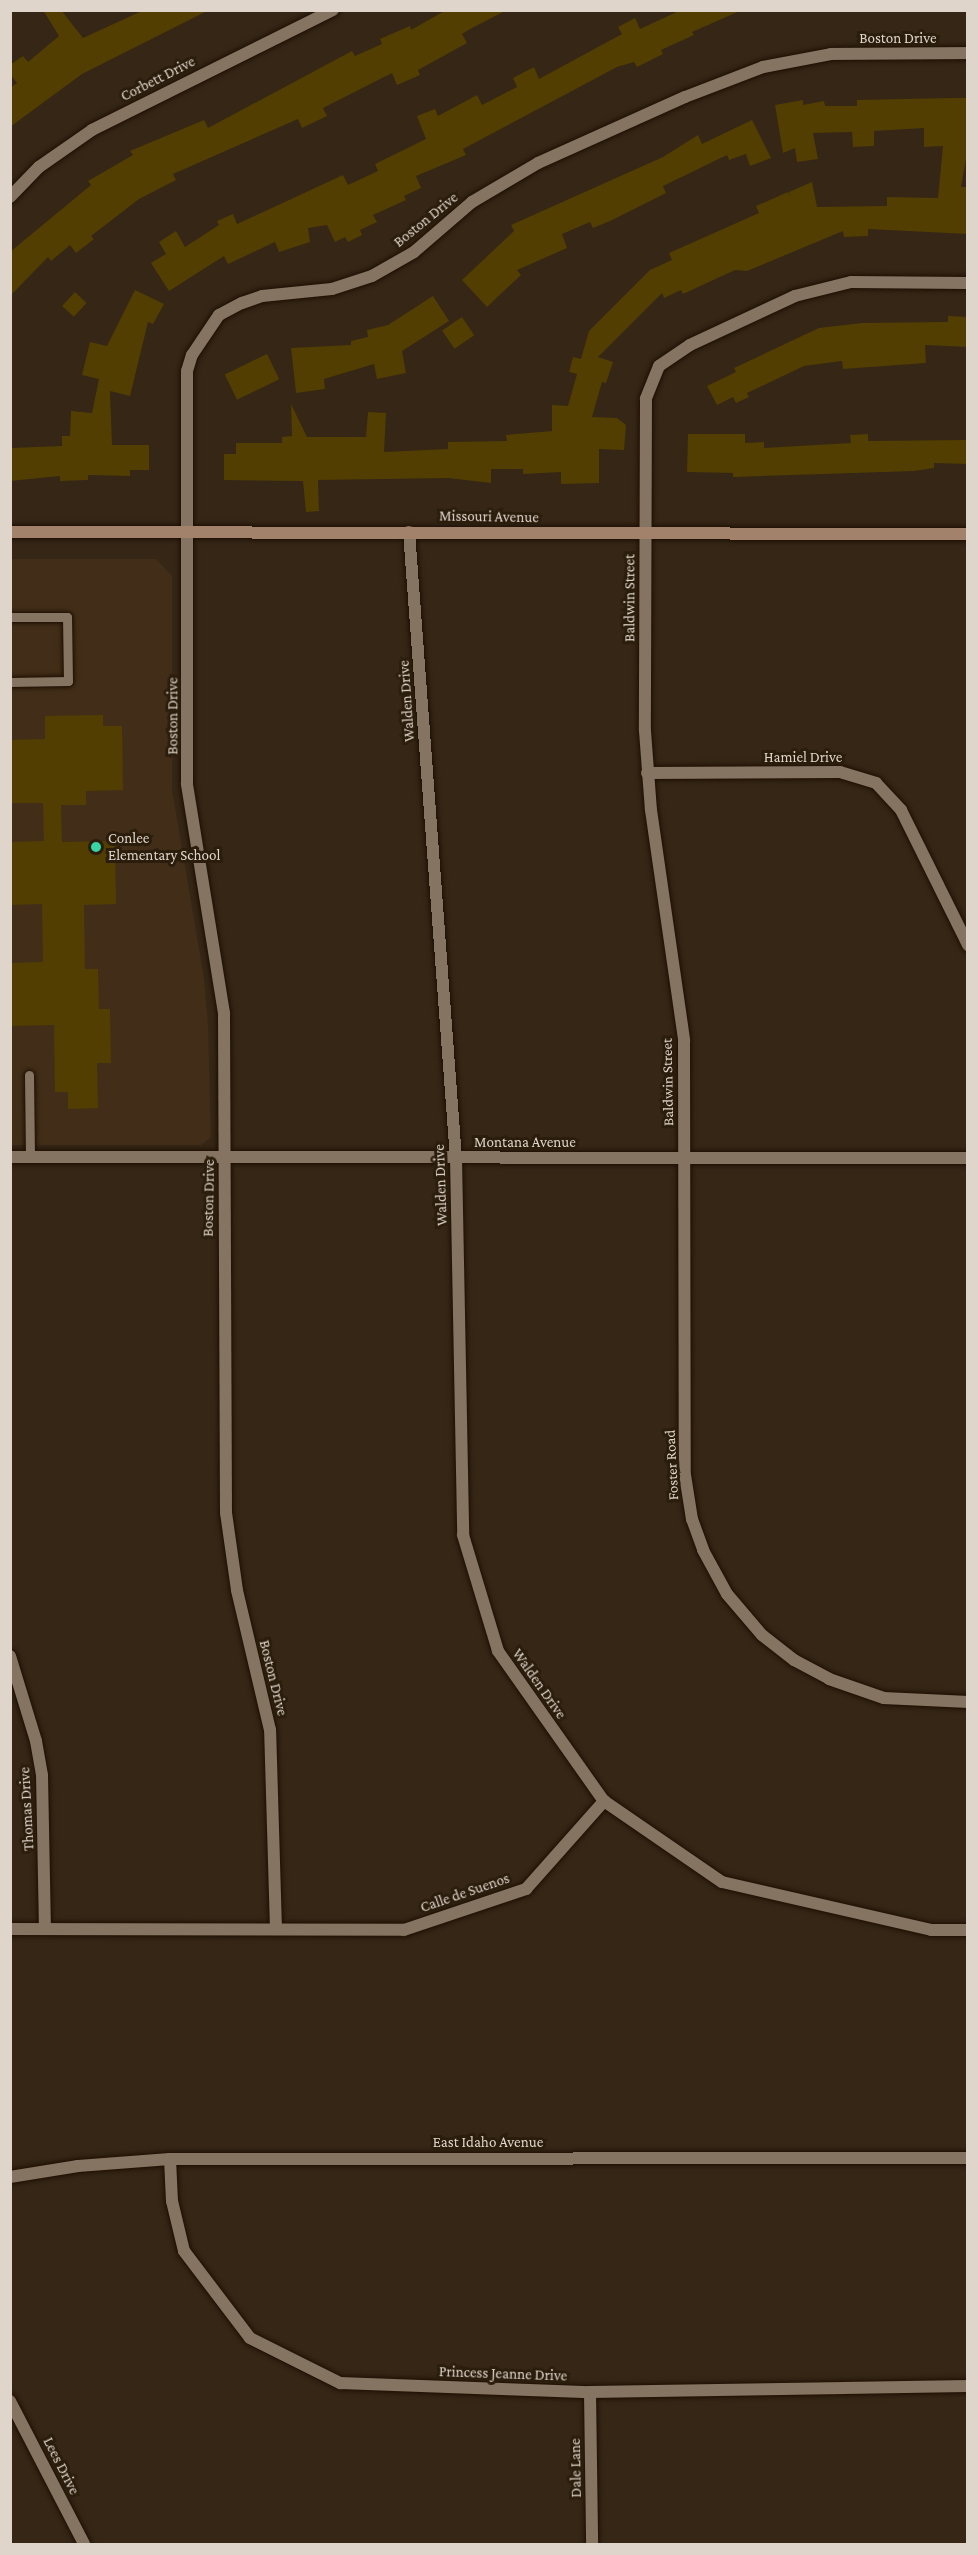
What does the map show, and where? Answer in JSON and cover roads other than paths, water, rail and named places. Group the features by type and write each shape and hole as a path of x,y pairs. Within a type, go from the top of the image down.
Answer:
{"main road":[{"name":"Missouri Avenue","path":"10,532 409,531 968,534"}],"street":[{"name":"Corbett Drive","path":"10,196 39,167 92,130 333,10"},
{"name":"Boston Drive","path":"276,1929 270,1730 237,1590 226,1513 224,1013 188,784 186,371 202,335 219,315 262,296 332,289 372,276 414,252 472,202 538,163 763,67 831,54 968,53"},
{"name":"Baldwin Street","path":"684,1158 682,1021 647,773 646,399 652,377 668,358 795,296 851,282 968,283"},
{"name":"Walden Drive","path":"409,531 456,1158 463,1535 498,1651 604,1801"},
{"name":"Hamiel Drive","path":"647,773 840,772 876,783 901,810 968,945"},
{"name":"Montana Avenue","path":"10,1157 968,1158"},
{"name":"Foster Road","path":"684,1158 685,1475 692,1519 710,1565 749,1621 777,1648 811,1671 884,1698 968,1702"},
{"name":"Thomas Drive","path":"10,1656 36,1741 42,1775 45,1929"},
{"name":"Calle de Suenos","path":"10,1929 404,1930 526,1888 604,1801"},
{"path":"604,1801 722,1882 931,1930 968,1930"},
{"name":"East Idaho Avenue","path":"10,2177 78,2166 170,2159 968,2158"},
{"name":"Princess Jeanne Drive","path":"170,2159 172,2201 184,2251 250,2338 340,2383 590,2392 968,2386"},
{"name":"Dale Lane","path":"590,2392 592,2544"},
{"name":"Lees Drive","path":"10,2401 84,2544"}],"lane":[{"path":"10,617 67,617 68,681 10,682"},
{"path":"29,1075 30,1157"}],"place":[{"name":"Conlee Elementary School","path":"96,847"}]}
